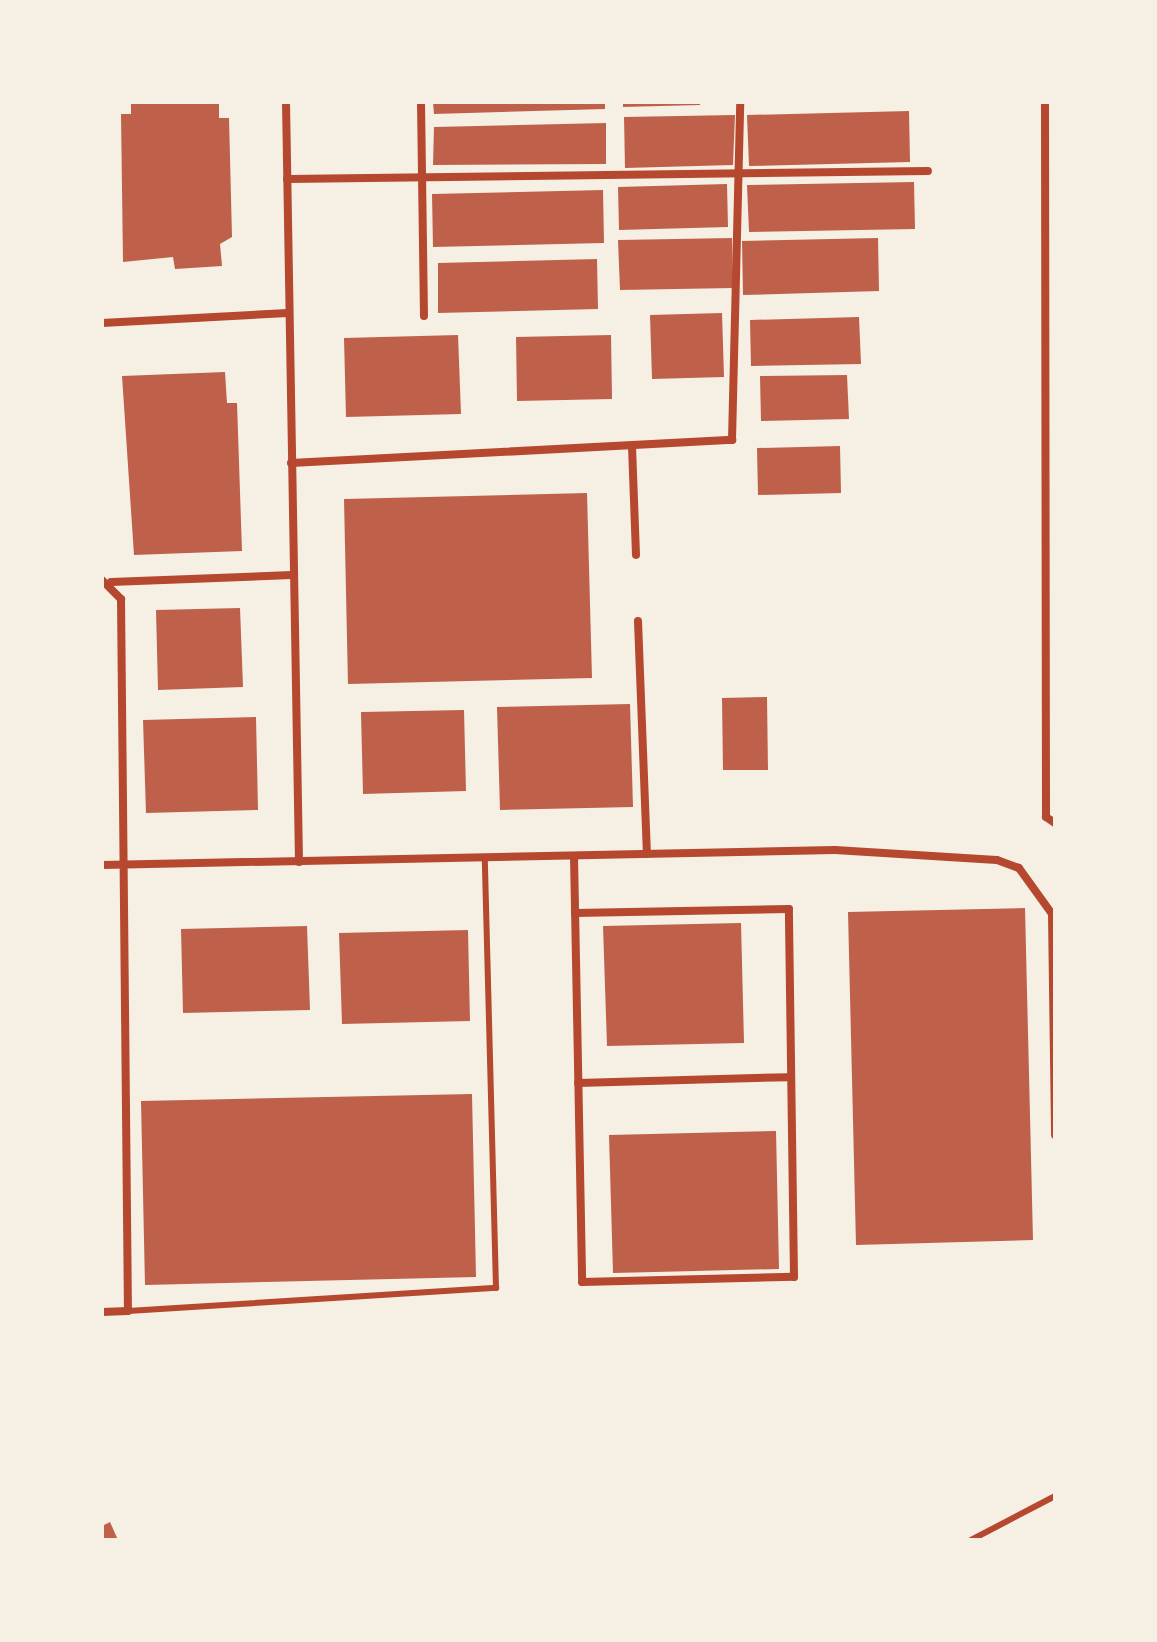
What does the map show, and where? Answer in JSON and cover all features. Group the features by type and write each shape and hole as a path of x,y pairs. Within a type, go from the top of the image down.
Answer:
{"street":[{"path":"286,102 299,862"},
{"path":"421,102 419,177 424,316"},
{"path":"291,463 732,440 740,102"},
{"path":"1045,102 1050,244 1044,510 1046,817 1055,823"},
{"path":"287,179 928,171"},
{"path":"102,323 288,313"},
{"path":"632,446 636,555"},
{"path":"1044,510 1055,510"},
{"path":"106,581 292,575"},
{"path":"102,1312 128,1311 120,865 121,599 106,581"},
{"path":"638,621 647,854"},
{"path":"102,865 798,851 997,860 1019,868 1052,914 1055,1135"},
{"path":"574,856 575,913 578,1083 582,1282 794,1277 788,1077 789,909 575,913"},
{"path":"578,1083 788,1077"}],"lane":[{"path":"128,1311 496,1288 485,858"},
{"path":"971,1540 1055,1496"}],"building":[{"path":"131,102 219,102 219,118 229,118 232,237 220,244 222,266 175,269 173,257 123,262 121,114 131,114"},
{"path":"433,102 605,102 605,109 434,114"},
{"path":"623,102 700,102 700,105 623,107"},
{"path":"909,111 910,162 749,166 747,115"},
{"path":"735,115 733,165 625,168 624,117"},
{"path":"606,123 606,164 433,165 434,127"},
{"path":"914,182 915,229 749,232 747,185"},
{"path":"727,184 728,227 619,230 618,187"},
{"path":"603,190 604,243 433,247 432,194"},
{"path":"732,238 733,288 620,290 618,240"},
{"path":"878,238 879,291 743,295 742,241"},
{"path":"597,259 598,309 438,313 438,263"},
{"path":"722,313 724,377 652,379 650,315"},
{"path":"859,317 861,364 751,366 750,320"},
{"path":"458,335 461,414 346,417 344,338"},
{"path":"611,335 612,399 517,401 516,337"},
{"path":"225,372 227,403 237,403 242,551 134,555 122,376"},
{"path":"847,375 849,419 761,421 760,376"},
{"path":"840,446 841,493 758,495 757,448"},
{"path":"587,493 592,678 348,684 344,499"},
{"path":"240,608 243,687 158,690 156,610"},
{"path":"767,697 768,770 723,770 722,698"},
{"path":"630,704 633,807 500,810 497,707"},
{"path":"464,710 466,791 363,794 361,712"},
{"path":"256,717 258,810 146,813 143,720"},
{"path":"1025,908 1033,1240 856,1245 848,912"},
{"path":"741,923 744,1043 607,1046 603,926"},
{"path":"307,926 310,1010 183,1013 181,929"},
{"path":"468,930 470,1021 342,1024 339,933"},
{"path":"472,1094 476,1277 145,1285 141,1101"},
{"path":"776,1131 779,1269 613,1273 609,1135"},
{"path":"110,1522 118,1540 102,1540 102,1526"}]}
